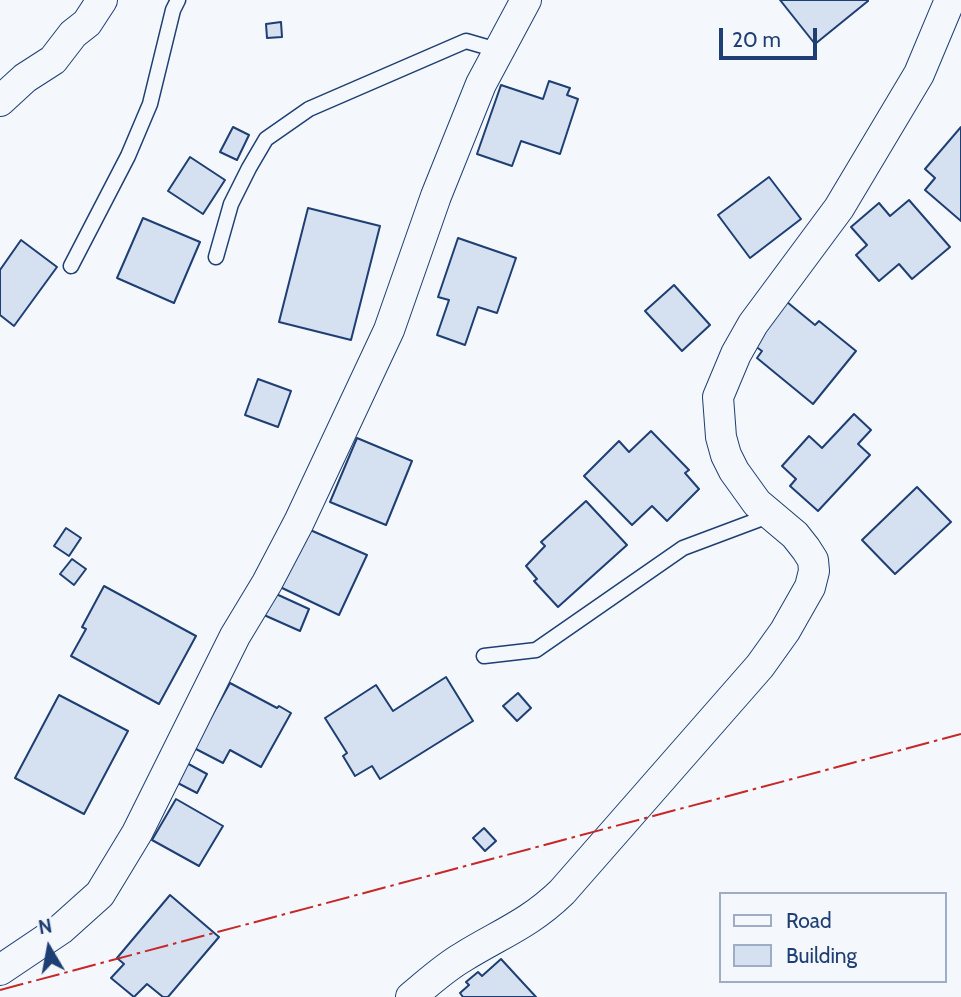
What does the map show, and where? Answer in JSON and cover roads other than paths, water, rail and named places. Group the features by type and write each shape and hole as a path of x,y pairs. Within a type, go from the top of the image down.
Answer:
{"street":[{"path":"0,101 25,78 53,60 73,34 87,23 102,0"},
{"path":"0,970 61,929 100,894 137,833 235,636 299,522 388,330 436,196 497,50 526,0"},
{"path":"411,997 462,957 520,926 553,901 584,870 760,666 800,607 810,587 814,571 813,560 795,535 746,489 726,455 721,437 718,397 736,354 753,324 839,208 919,74 950,0"}],"lane":[{"path":"71,266 128,156 150,104 173,10 178,0"},
{"path":"216,257 231,204 266,139 309,109 467,41 497,50"},
{"path":"484,656 536,650 683,548 771,515"}]}
